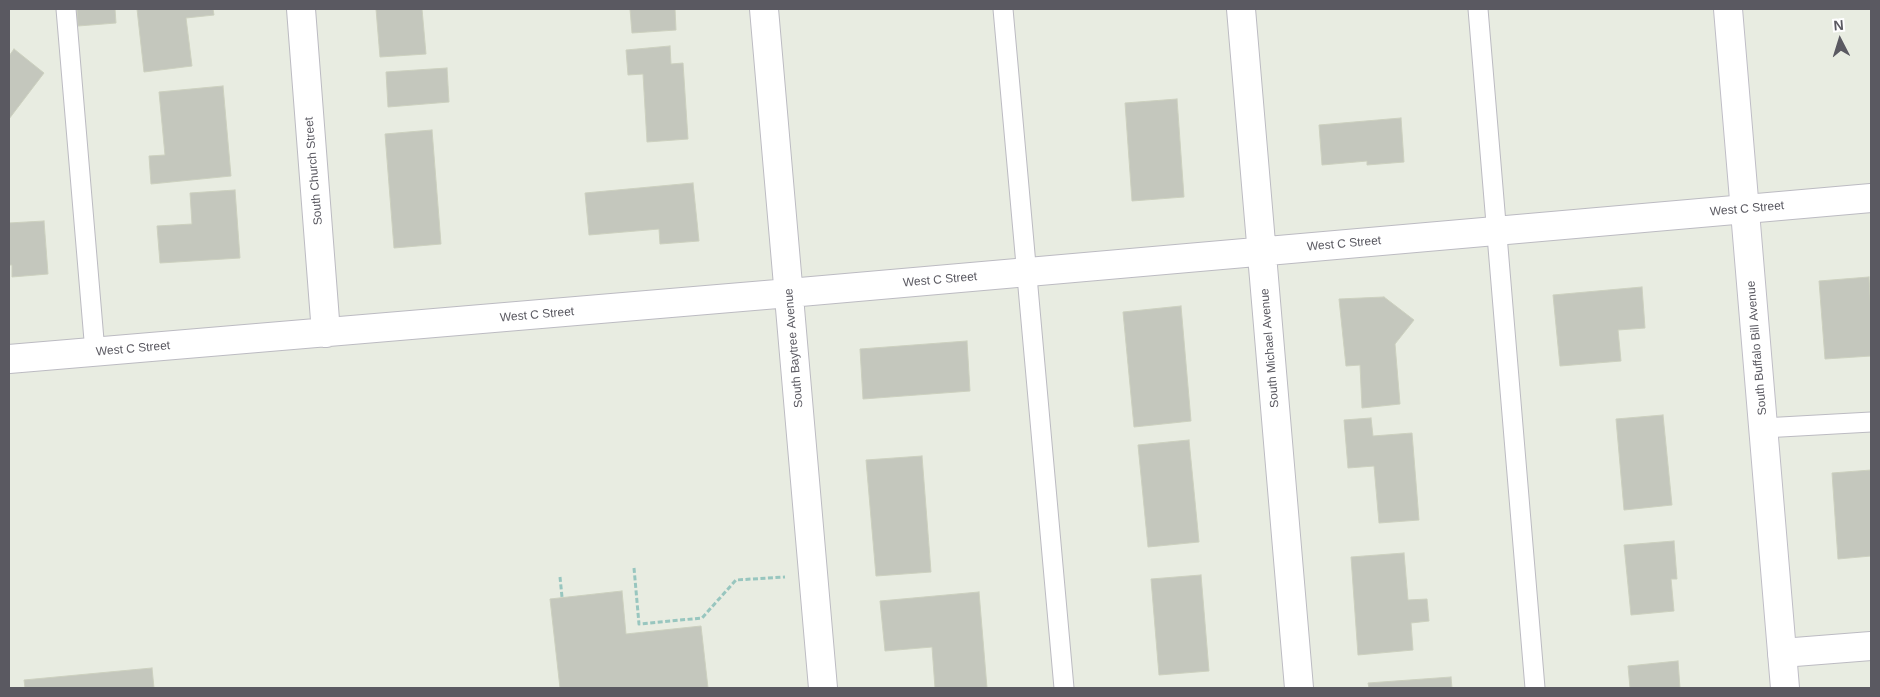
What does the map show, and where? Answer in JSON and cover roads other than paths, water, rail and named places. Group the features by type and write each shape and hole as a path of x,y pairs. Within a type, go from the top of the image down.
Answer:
{"street":[{"name":"South Church Street","path":"301,9 326,333"},
{"name":"South Baytree Avenue","path":"764,9 823,688"},
{"name":"South Michael Avenue","path":"1241,9 1299,688"},
{"name":"South Buffalo Bill Avenue","path":"1728,9 1785,688"},
{"name":"West C Street","path":"9,359 1026,273 1871,198"},
{"path":"1782,654 1871,646"}],"lane":[{"path":"66,9 95,352"},
{"path":"1003,9 1064,688"},
{"path":"1478,9 1535,688"},
{"path":"1763,428 1871,422"}]}
